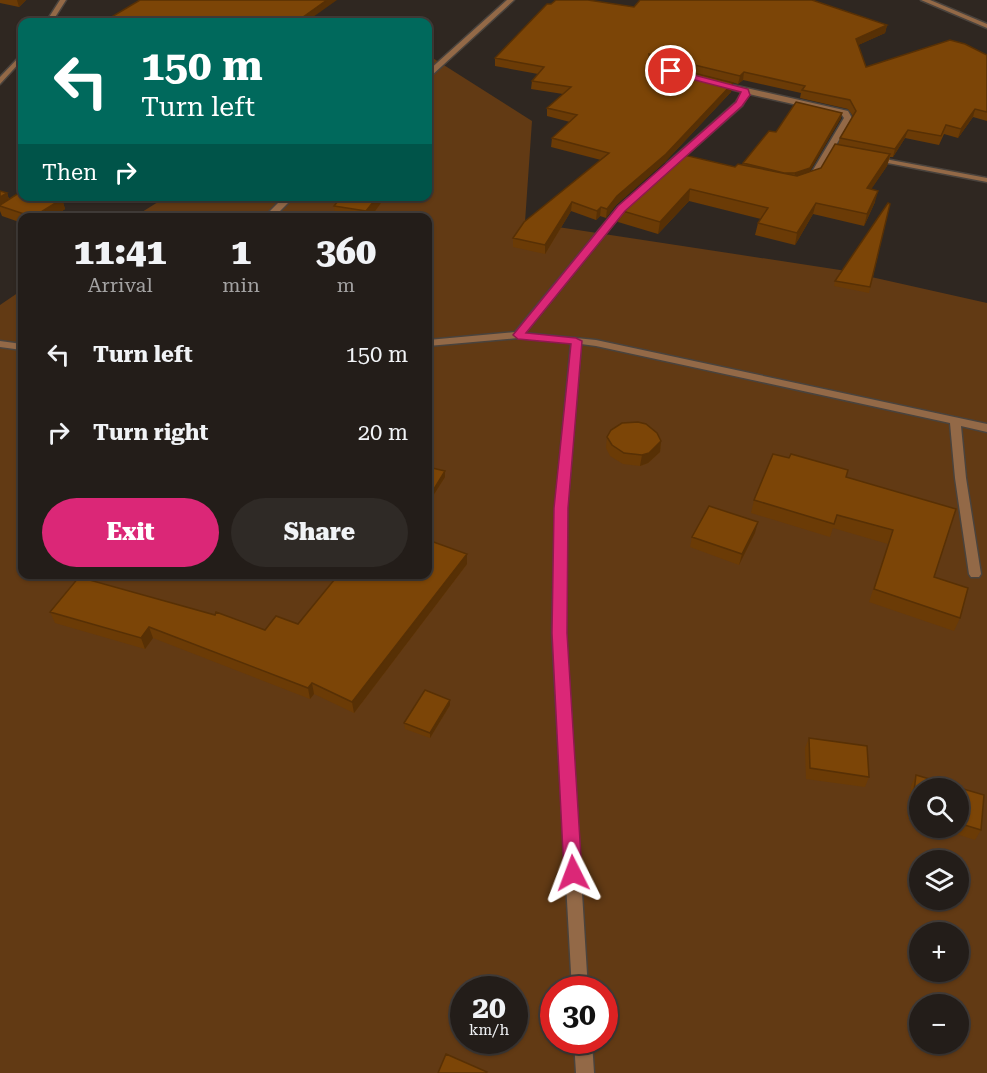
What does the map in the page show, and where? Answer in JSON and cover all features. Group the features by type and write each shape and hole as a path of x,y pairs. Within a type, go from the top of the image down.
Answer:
{"street":[{"path":"52,18 63,0"},
{"path":"432,70 511,0"},
{"path":"924,0 987,26"},
{"path":"0,82 18,61"},
{"path":"704,80 845,113 848,118 813,177 795,183"},
{"path":"662,172 739,104 746,91"},
{"path":"830,150 841,152"},
{"path":"865,157 987,180"},
{"path":"678,158 690,161"},
{"path":"518,335 621,208 638,194"},
{"path":"272,213 286,201"},
{"path":"432,343 518,335 596,343 987,428"},
{"path":"576,341 561,508 560,633 579,976"},
{"path":"0,344 18,346"},
{"path":"955,420 956,457 975,574"},
{"path":"584,1054 585,1073"}],"shaded area":[{"path":"432,58 532,121 525,222 840,270 987,303 987,1073 0,1073 0,305 18,293 18,579 432,579 432,213 140,213 160,201 432,201"}],"building":[{"path":"140,0 327,0 302,18 110,18"},
{"path":"556,0 588,0 634,7 640,0 812,0 887,25 856,39 866,67 950,40 965,44 987,55 987,112 975,109 961,129 946,125 941,136 908,130 895,149 840,138 856,111 850,100 802,90 805,86 744,72 740,76 649,54 650,62 733,83 666,154 617,196 607,209 601,207 597,211 572,202 545,245 513,238 524,222 609,153 552,138 577,115 547,108 571,87 532,81 544,67 495,58 547,4"},
{"path":"796,102 842,113 810,168 795,173 784,173 743,163 769,131 776,132"},
{"path":"835,144 890,154 867,188 878,191 867,214 816,203 797,233 758,223 768,208 690,189 660,222 619,210 680,154 735,167 738,164 797,176 821,168"},
{"path":"18,194 18,201 59,201 39,213 21,213 0,205"},
{"path":"338,201 374,201 366,211 334,206"},
{"path":"888,203 890,204 870,287 835,281"},
{"path":"622,423 646,424 657,433 661,441 649,453 642,455 624,453 612,445 607,437 611,430"},
{"path":"773,454 789,458 791,454 848,470 846,477 956,509 934,577 968,588 960,618 874,589 893,530 837,515 834,524 754,500"},
{"path":"432,468 445,471 432,492"},
{"path":"709,506 758,522 742,554 692,537"},
{"path":"432,541 467,554 352,702 312,683 308,688 149,627 141,638 50,612 77,579 86,579 215,615 216,612 265,630 276,616 298,624 335,579 432,579"},
{"path":"425,690 450,700 430,733 404,723"},
{"path":"809,738 867,746 869,777 810,768"},
{"path":"969,791 984,795 981,830 969,826"},
{"path":"446,1054 487,1072 438,1073"}],"route":[{"path":"573,873 560,633 561,508 576,341 518,335 621,208 739,104 745,95 746,91 671,71"}]}
